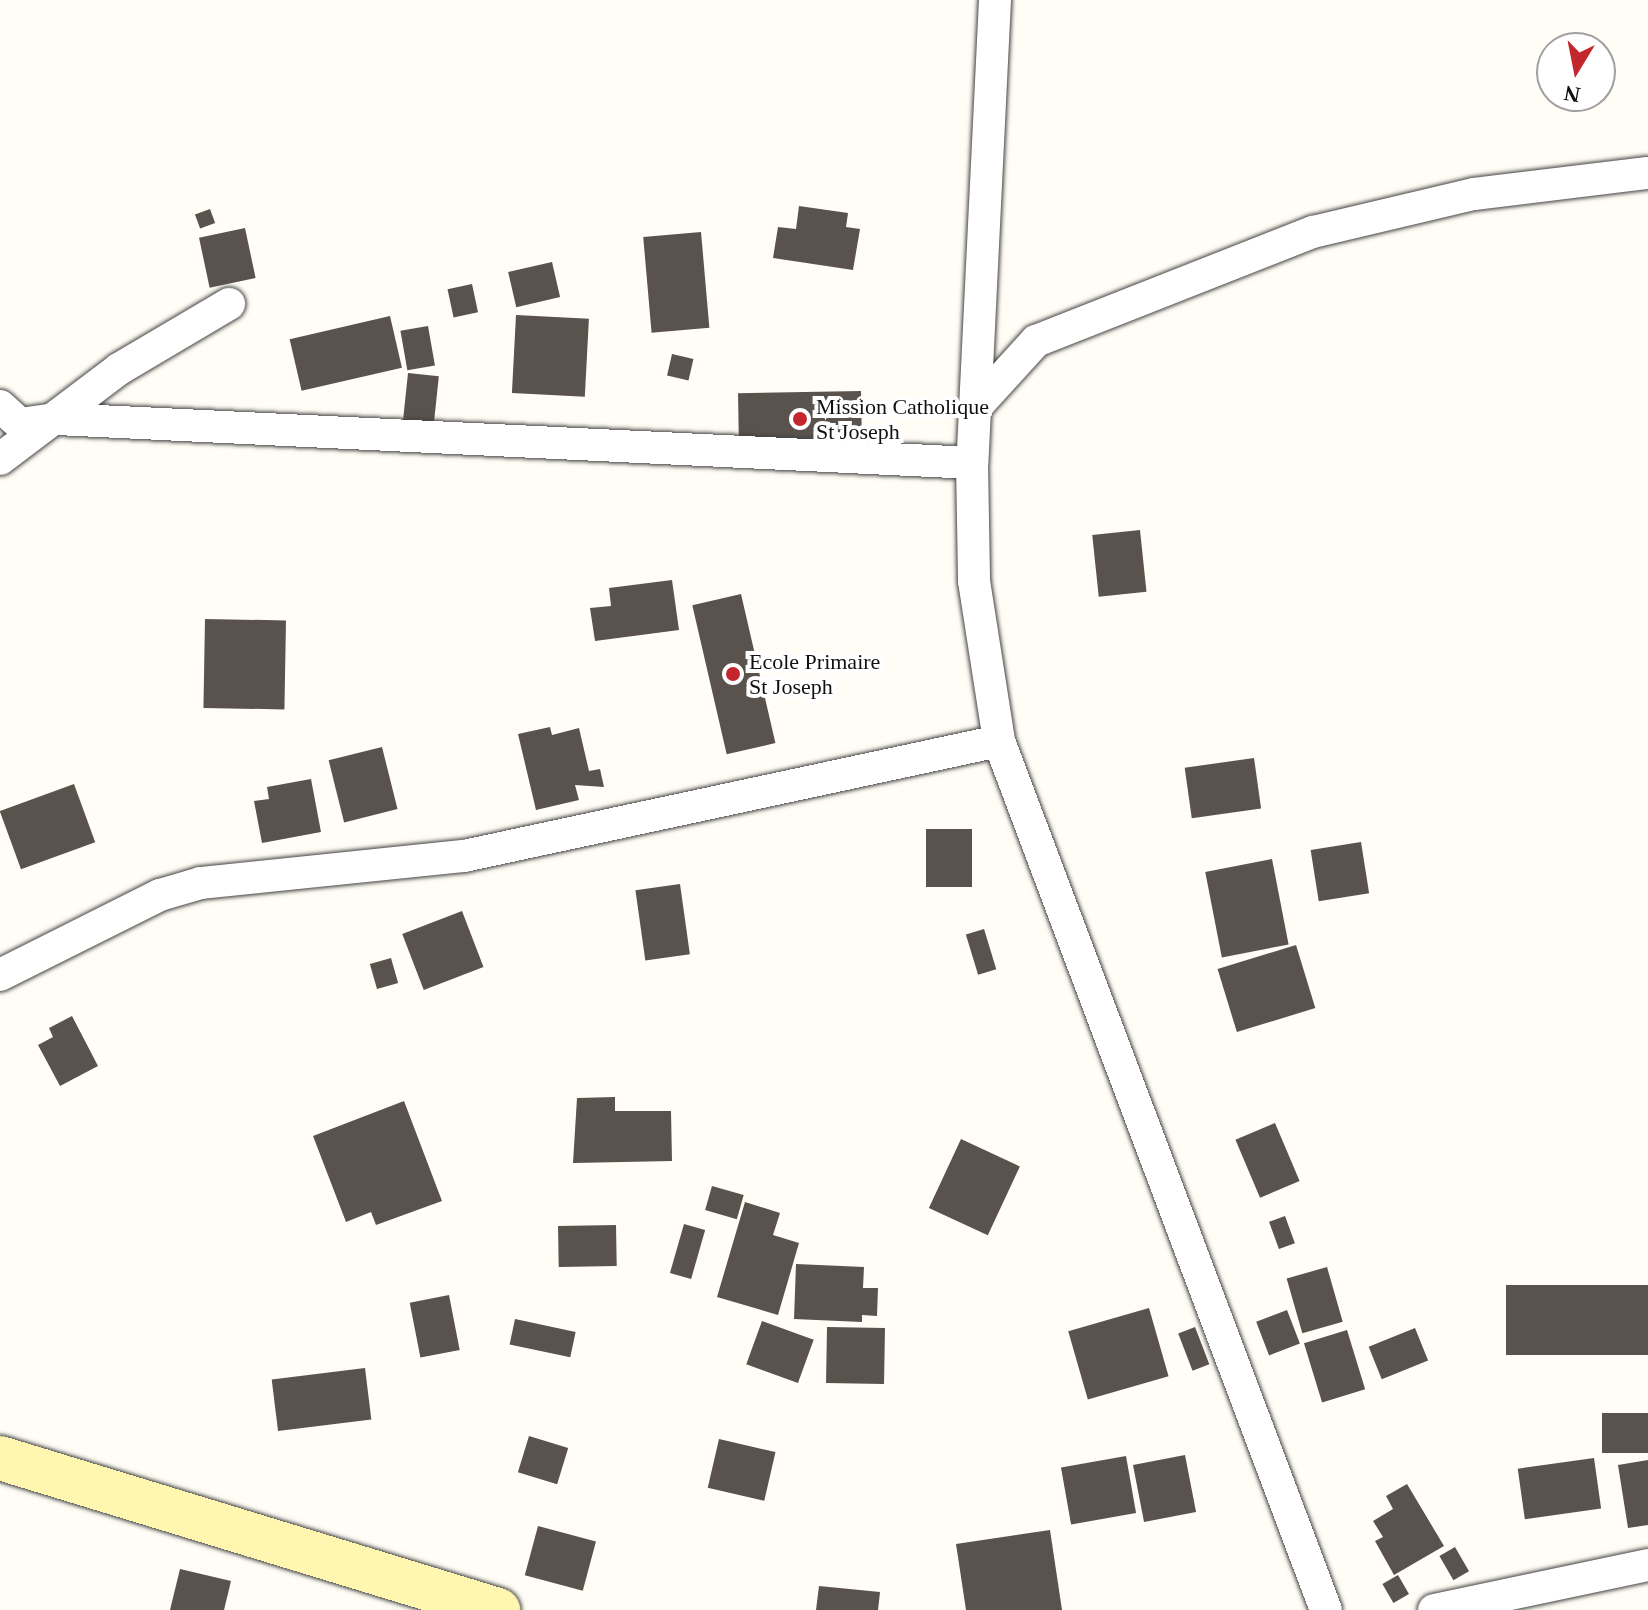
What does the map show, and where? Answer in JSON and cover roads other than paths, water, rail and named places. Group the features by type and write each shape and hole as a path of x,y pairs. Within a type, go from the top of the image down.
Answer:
{"main road":[{"path":"0,1458 498,1610"}],"street":[{"path":"995,0 972,463 974,581 999,741 1326,1610"},
{"path":"975,408 1036,341 1313,232 1474,194 1648,173"},
{"path":"0,459 57,419 109,375 229,304"},
{"path":"0,406 20,424 57,419 972,463"},
{"path":"0,975 160,895 201,883 464,856 999,741"},
{"path":"1434,1610 1648,1565"}],"place":[{"name":"Mission Catholique St Joseph","path":"800,419"},
{"name":"Ecole Primaire St Joseph","path":"733,674"}]}
